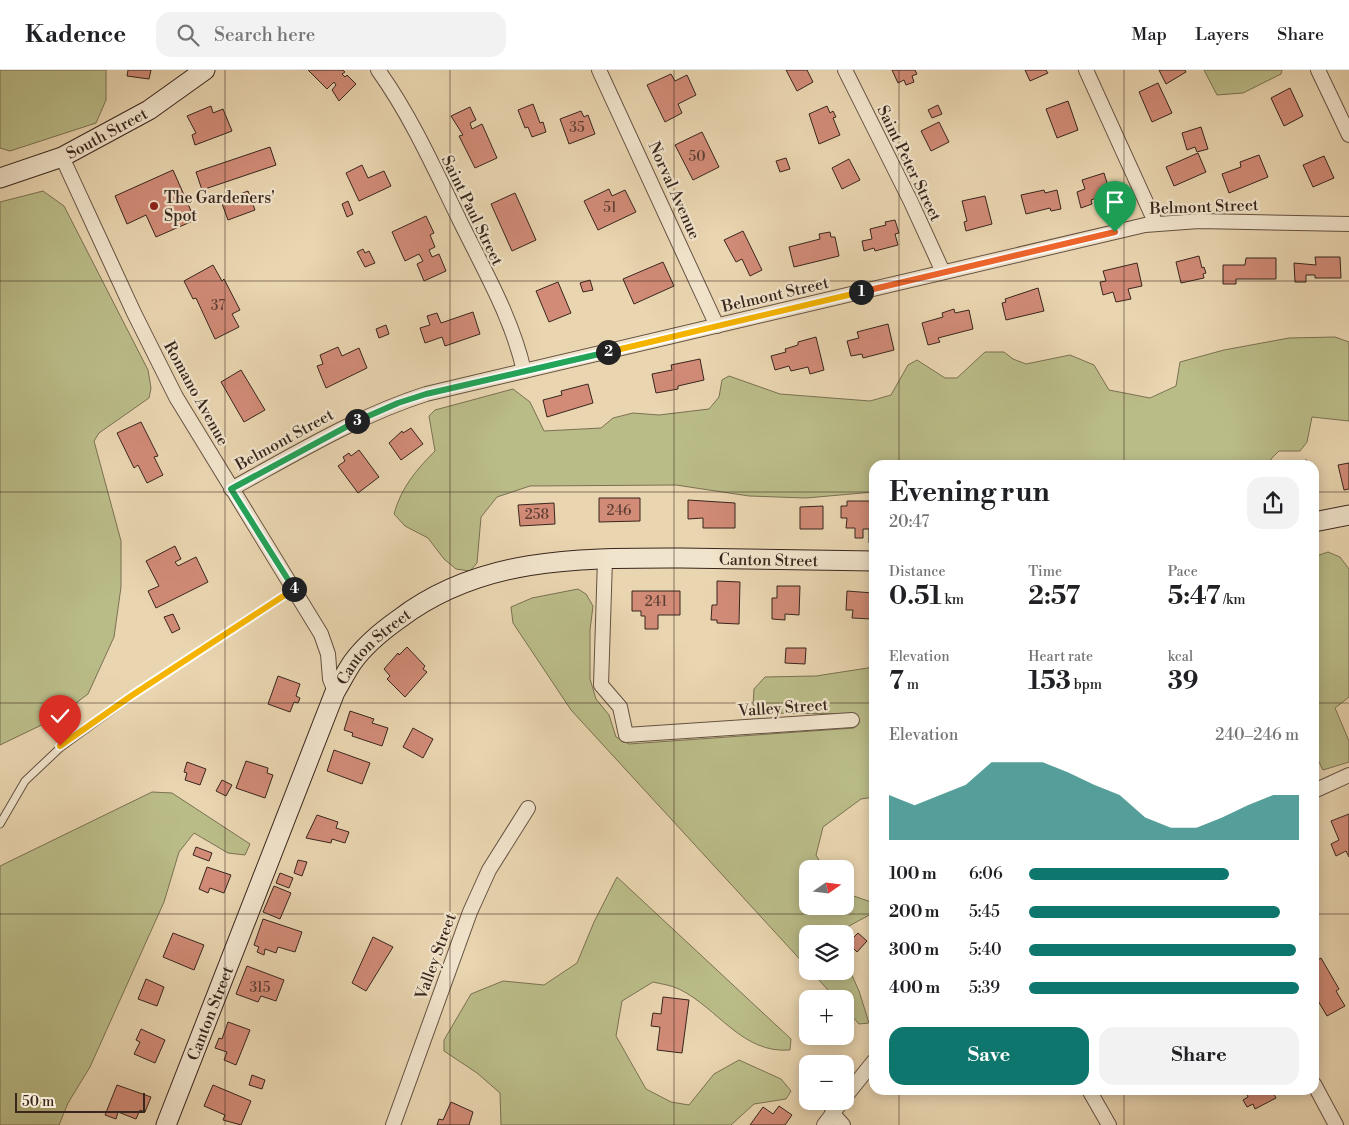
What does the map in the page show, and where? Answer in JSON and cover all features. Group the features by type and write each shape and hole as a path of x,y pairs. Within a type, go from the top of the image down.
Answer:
{"street":[{"name":"Saint Paul Street","path":"378,70 434,168 506,315 524,371"},
{"name":"Norval Avenue","path":"600,70 717,326"},
{"name":"Saint Peter Street","path":"845,70 942,272"},
{"path":"1086,70 1156,224"},
{"path":"1318,70 1349,135"},
{"name":"South Street","path":"0,178 62,157 148,110 196,73"},
{"name":"Romano Avenue","path":"62,157 134,313 176,397 321,634 328,654 330,679 335,692"},
{"name":"Belmont Street","path":"231,489 347,424 398,403 426,394 942,272 1156,224 1208,221 1349,224"},
{"path":"1319,521 1349,515"},
{"name":"Canton Street","path":"166,1125 335,692 353,662 384,630 415,606 441,593 503,569 551,562 604,559 869,561"},
{"name":"Valley Street","path":"604,559 602,684 620,706 626,736 852,720"},
{"path":"1319,789 1349,775"},
{"name":"Valley Street","path":"393,1125 470,912 489,870 528,808"},
{"path":"854,1086 869,1067"},
{"path":"1319,1093 1336,1125"},
{"path":"1092,1095 1109,1125"},
{"path":"828,1119 843,1125"}],"lane":[{"path":"0,824 25,781 60,746 131,696 294,589"}],"green space":[{"path":"0,70 106,70 106,100 96,123 10,151 0,148"},
{"path":"1204,70 1282,70 1281,74 1243,93 1217,95"},
{"path":"43,191 64,206 148,370 151,388 149,398 99,433 94,441 121,541 121,587 114,637 88,694 56,718 0,745 0,202"},
{"path":"1335,337 1349,342 1349,421 1312,417 1307,442 1300,451 1279,451 1271,460 869,460 869,492 806,498 749,496 676,485 530,486 497,497 481,517 477,563 470,571 456,569 444,559 428,538 405,526 394,514 410,480 435,451 429,416 435,410 513,389 530,402 544,431 601,428 613,418 633,413 659,415 709,409 719,397 722,380 729,376 780,394 870,401 891,395 908,365 917,360 945,378 957,378 985,352 1004,352 1013,359 1026,364 1070,355 1094,365 1109,390 1150,398 1176,386 1180,362 1224,350 1289,338"},
{"path":"1328,552 1340,557 1349,569 1349,697 1335,708 1349,741 1349,762 1323,770 1319,762 1319,555"},
{"path":"578,589 586,594 593,606 590,630 590,679 596,699 609,715 616,737 629,744 854,728 859,722 855,714 764,713 753,705 754,689 765,677 816,676 869,668 869,798 861,799 823,827 816,855 819,860 799,860 799,915 854,915 854,896 869,901 869,915 851,925 799,925 799,958 571,710 513,623 511,607 532,598"},
{"path":"152,792 172,793 250,844 245,855 228,853 194,833 179,852 164,902 90,1067 68,1103 59,1125 0,1125 0,866"},
{"path":"617,877 791,1039 790,1050 773,1049 758,1045 731,1028 693,997 676,988 653,982 622,1001 616,1036 646,1089 671,1102 689,1105 714,1074 739,1060 781,1079 791,1091 786,1099 754,1104 731,1125 501,1125 500,1093 477,1073 444,1051 444,1040 471,994 503,981 544,985 577,963 594,922"},
{"path":"819,980 854,980 869,1023 859,1024 854,1018 854,990 828,990"}],"building":[{"path":"128,70 151,70 149,79 127,76"},
{"path":"308,70 343,70 345,72 342,74 345,77 347,75 356,84 339,101 332,90 336,85 334,82 327,89"},
{"path":"786,70 807,70 813,82 797,91"},
{"path":"892,70 915,70 917,74 912,76 914,82 906,85 904,80 898,83"},
{"path":"1025,70 1046,70 1048,73 1030,81"},
{"path":"1159,70 1185,70 1186,72 1166,84"},
{"path":"671,74 675,81 687,75 696,95 678,104 682,113 665,122 647,85"},
{"path":"1158,83 1172,113 1152,122 1139,92"},
{"path":"1290,88 1303,116 1284,126 1271,98"},
{"path":"1068,101 1078,130 1057,138 1046,109"},
{"path":"533,104 540,123 543,122 546,132 532,137 528,127 525,128 518,110"},
{"path":"938,105 942,114 932,118 928,110"},
{"path":"211,106 213,113 223,109 232,131 195,145 192,135 196,133 187,116"},
{"path":"827,106 830,113 833,111 836,117 833,118 840,135 819,144 809,114"},
{"path":"470,107 476,120 470,123 472,129 482,124 497,158 475,168 459,136 463,135 451,116"},
{"path":"581,111 584,117 588,115 595,134 569,144 560,119"},
{"path":"939,122 949,142 931,151 921,131"},
{"path":"1201,127 1208,149 1197,152 1195,147 1187,150 1182,133"},
{"path":"702,132 719,167 693,180 675,145"},
{"path":"270,147 276,165 202,190 196,172"},
{"path":"1198,153 1206,172 1174,186 1166,167"},
{"path":"1259,155 1268,177 1229,193 1222,174 1241,167 1240,162"},
{"path":"1324,156 1334,178 1313,187 1303,165"},
{"path":"786,158 790,169 780,172 776,161"},
{"path":"849,159 860,180 842,189 832,168"},
{"path":"362,165 368,178 384,171 391,186 359,201 346,173"},
{"name":"The Gardeners' Spot","path":"173,170 195,220 156,237 146,215 127,224 115,196"},
{"path":"1104,173 1110,193 1091,200 1092,204 1081,208 1077,192 1085,189 1082,180"},
{"path":"609,189 612,196 625,190 636,212 598,230 584,201"},
{"path":"1044,190 1045,193 1057,190 1061,209 1051,211 1050,208 1026,214 1021,195"},
{"path":"248,191 255,210 228,220 221,201"},
{"path":"515,193 536,240 512,251 491,204"},
{"path":"985,196 992,224 966,231 964,222 967,221 962,201"},
{"path":"348,201 353,214 347,217 342,204"},
{"path":"426,216 434,233 430,235 435,247 429,250 432,257 439,254 446,271 424,281 417,264 423,261 419,254 405,261 392,232"},
{"path":"895,220 899,233 895,234 898,245 875,251 874,248 864,251 862,241 872,239 870,229 886,225 885,222"},
{"path":"743,231 762,270 750,276 742,259 736,262 724,240"},
{"path":"830,232 831,237 835,237 839,256 794,267 789,247 820,239 819,234"},
{"path":"363,249 365,253 369,251 375,263 365,267 357,252"},
{"path":"1199,256 1202,268 1204,267 1206,273 1203,274 1204,278 1181,283 1176,262"},
{"path":"1315,257 1340,257 1341,278 1315,278 1315,275 1306,275 1306,282 1295,282 1294,263 1316,265"},
{"path":"1246,258 1276,258 1276,279 1236,279 1236,284 1223,284 1223,265 1245,265"},
{"path":"663,262 674,286 634,304 623,279"},
{"path":"1137,263 1142,286 1128,289 1131,299 1116,302 1113,292 1103,295 1100,282 1106,281 1103,271"},
{"path":"213,265 222,281 224,279 240,310 232,314 239,327 215,339 196,298 193,299 184,281"},
{"path":"590,280 593,290 583,292 580,283"},
{"path":"558,282 571,313 549,322 536,291"},
{"path":"1038,288 1044,311 1006,320 1002,303 1006,302 1005,299"},
{"path":"954,309 955,313 969,310 973,329 938,338 940,342 928,345 922,323 943,317 942,313"},
{"path":"473,312 480,334 445,346 442,337 425,343 420,328 430,325 427,316 437,313 441,323"},
{"path":"888,324 894,350 863,358 862,354 851,356 847,341 859,338 857,332"},
{"path":"386,325 389,334 379,338 376,329"},
{"path":"816,337 824,370 810,374 808,367 791,371 789,366 775,370 771,356 786,352 785,349 798,345 798,342"},
{"path":"338,347 342,356 359,348 367,368 326,388 317,366 323,364 320,355"},
{"path":"700,359 704,380 678,386 678,389 656,393 652,374 672,370 671,365"},
{"path":"241,370 265,410 244,422 221,382"},
{"path":"588,384 593,403 547,417 543,400 562,395 561,391"},
{"path":"141,422 158,456 154,457 163,475 147,483 138,465 134,468 117,433"},
{"path":"411,428 423,444 401,460 389,443 402,431 403,433"},
{"path":"359,450 379,477 358,493 338,466 345,461 343,457 349,453 351,456"},
{"path":"1349,463 1349,489 1344,490 1338,465"},
{"path":"599,498 640,498 640,521 599,522"},
{"path":"688,500 735,503 735,528 703,528 703,518 688,519"},
{"path":"847,501 869,501 869,529 863,529 863,538 855,538 855,528 846,528 847,518 841,518 841,506 847,506"},
{"path":"554,503 555,524 520,526 518,505"},
{"path":"823,506 823,529 800,529 800,507"},
{"path":"175,546 181,559 175,562 178,566 196,557 208,582 156,608 148,591 159,586 146,561"},
{"path":"717,581 740,582 739,624 717,623 717,620 711,620 712,605 717,605"},
{"path":"777,586 800,586 799,615 785,614 785,620 772,619 772,598 777,598"},
{"path":"632,591 680,591 680,615 658,615 658,629 645,629 645,616 641,616 641,611 632,611"},
{"path":"847,591 869,593 869,619 852,618 853,610 846,610"},
{"path":"173,614 180,629 172,633 164,617"},
{"path":"407,647 425,666 423,669 427,672 405,697 387,679 390,676 384,669 398,653 399,655"},
{"path":"786,648 806,648 805,664 785,663"},
{"path":"278,676 300,684 296,696 300,698 298,703 294,702 290,712 268,704"},
{"path":"350,711 374,719 372,723 388,728 382,746 352,736 353,733 344,730"},
{"path":"413,728 433,739 423,758 403,747"},
{"path":"334,750 370,763 362,784 327,771"},
{"path":"246,761 268,768 267,773 273,775 265,798 236,788"},
{"path":"187,762 206,769 200,785 185,780 187,773 184,772"},
{"path":"222,780 232,785 226,796 216,791"},
{"path":"1349,814 1349,857 1346,851 1336,856 1331,844 1339,840 1331,821"},
{"path":"317,815 338,822 336,828 349,832 345,843 332,839 331,843 306,838"},
{"path":"196,847 212,853 209,861 193,855"},
{"path":"298,860 307,862 302,876 294,873"},
{"path":"207,867 231,875 224,893 210,888 208,893 199,889"},
{"path":"280,873 293,878 289,888 276,883"},
{"path":"274,886 291,893 280,919 263,912"},
{"path":"263,919 302,932 295,952 278,947 276,953 265,949 264,955 257,952 259,947 254,945"},
{"path":"173,933 204,945 194,970 163,957"},
{"path":"858,933 867,941 857,952 854,949 854,937"},
{"path":"373,937 393,947 366,991 352,983"},
{"path":"1321,958 1339,989 1336,991 1345,1006 1327,1016 1319,1002 1319,959"},
{"path":"247,966 284,980 276,1001 261,996 258,1002 236,994"},
{"path":"146,979 164,987 157,1006 138,999"},
{"path":"663,997 689,1000 682,1053 657,1050 660,1027 651,1026 653,1013 661,1014"},
{"path":"228,1022 250,1030 236,1065 224,1060 227,1052 215,1048 219,1038 222,1039"},
{"path":"141,1029 165,1040 155,1063 134,1054 140,1042 136,1040"},
{"path":"252,1075 265,1080 262,1089 249,1085"},
{"path":"117,1085 151,1097 145,1112 140,1110 136,1119 118,1112 116,1119 105,1115"},
{"path":"213,1085 251,1101 241,1125 223,1120 225,1115 204,1106"},
{"path":"1247,1095 1274,1095 1276,1098 1255,1109 1253,1104 1247,1107 1243,1100 1248,1097"},
{"path":"451,1102 473,1112 469,1125 437,1125 439,1119 443,1120"},
{"path":"779,1106 792,1115 785,1125 750,1125 763,1107 773,1114"}],"place":[{"name":"The Gardeners' Spot","path":"154,206"}],"route":[{"path":"60,746 131,696 294,589 231,489 347,424 398,403 426,394 1115,232"}]}
